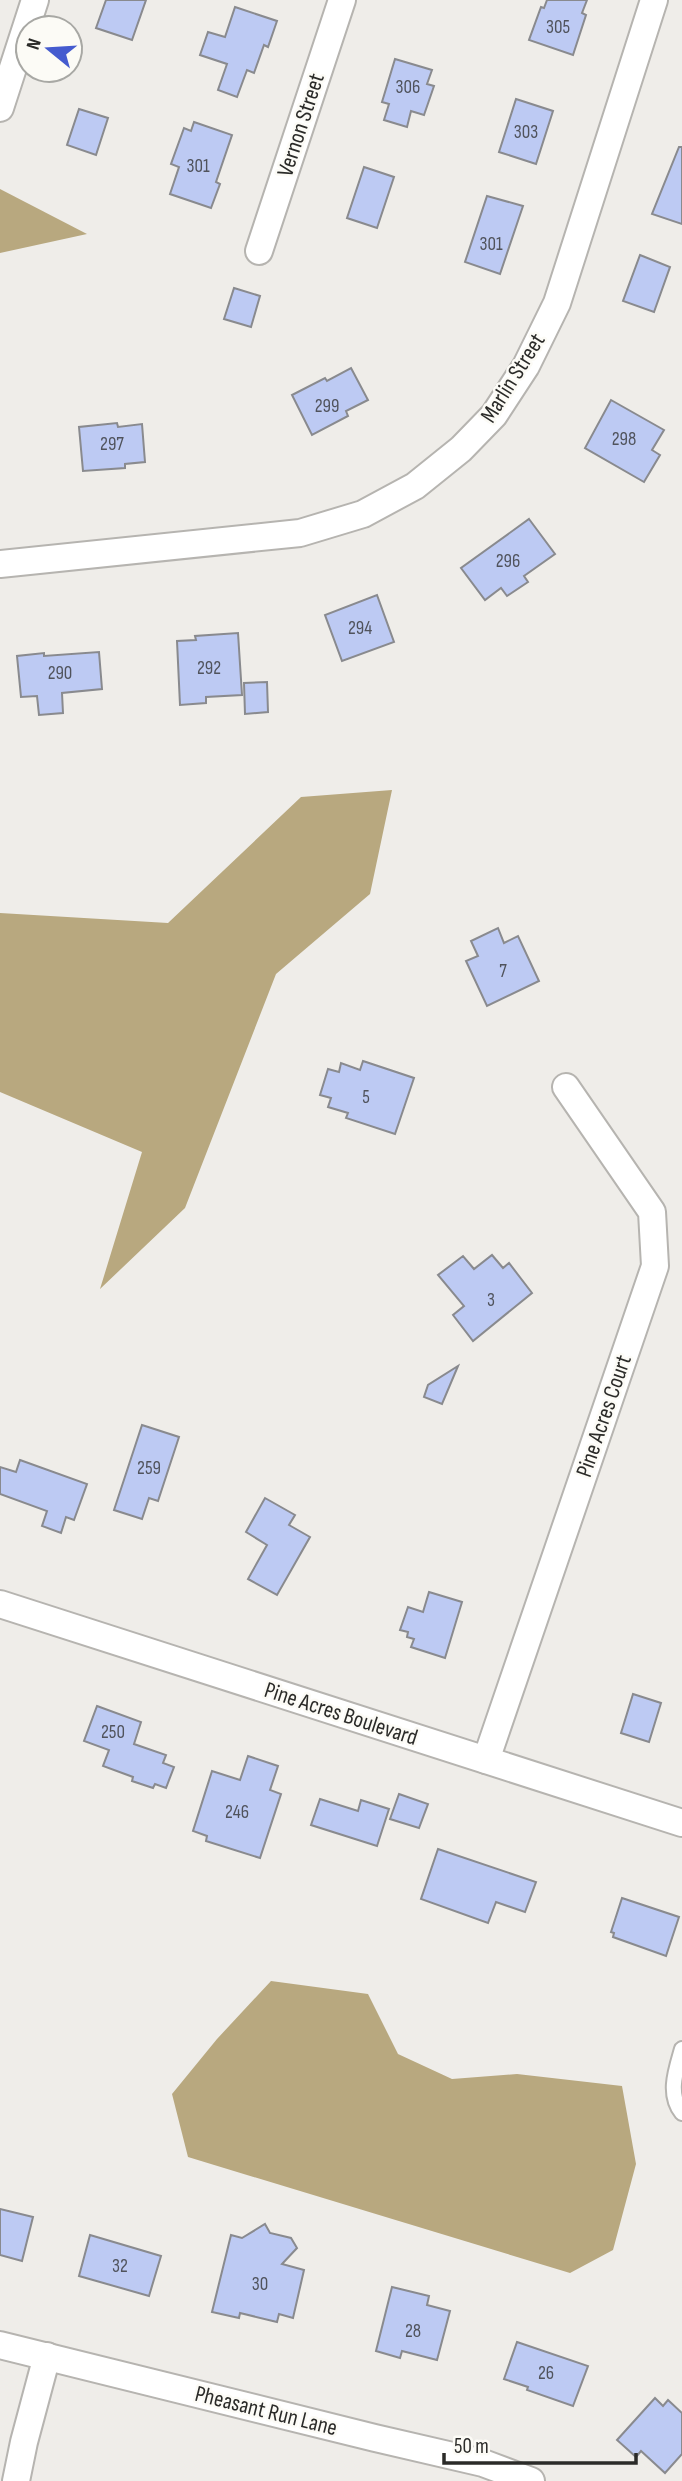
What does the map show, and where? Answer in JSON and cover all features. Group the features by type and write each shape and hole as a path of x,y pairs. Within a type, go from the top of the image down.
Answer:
{"street":[{"path":"0,108 35,0"},
{"name":"Vernon Street","path":"260,250 342,0"},
{"name":"Marlin Street","path":"0,564 300,533 363,514 415,486 461,449 500,406 526,366 557,303 654,0"},
{"name":"Pine Acres Court","path":"486,1760 655,1266 652,1212 566,1087"},
{"name":"Pine Acres Boulevard","path":"0,1604 682,1823"},
{"name":"Pheasant Run Lane","path":"0,2345 483,2463 531,2481"},
{"path":"16,2481 47,2356"}],"lane":[{"path":"682,2049 673,2080 677,2106 682,2113"}],"shaded area":[{"path":"0,189 87,234 0,253"},
{"path":"392,790 370,894 276,974 185,1208 100,1289 142,1152 0,1092 0,913 168,923 301,797"},
{"path":"271,1981 368,1994 398,2054 452,2079 517,2074 622,2086 636,2164 613,2250 570,2273 188,2157 172,2094 217,2039"}],"building":[{"path":"106,0 146,0 132,40 96,28"},
{"path":"547,0 587,0 582,13 586,15 573,55 529,40 541,7 544,8"},
{"path":"235,7 277,21 268,47 264,45 254,73 247,70 237,97 218,90 227,64 200,55 208,32 225,37"},
{"path":"395,59 432,70 427,84 434,86 424,115 411,111 407,127 384,120 389,104 382,102"},
{"path":"516,99 553,111 536,164 499,152"},
{"path":"79,109 108,118 96,155 67,145"},
{"path":"194,122 232,135 216,182 220,184 211,208 170,194 179,167 171,164 184,128 191,131"},
{"path":"679,147 682,147 682,224 652,214"},
{"path":"364,167 394,177 377,228 347,218"},
{"path":"487,196 523,206 500,274 465,262"},
{"path":"640,255 670,267 654,312 623,301"},
{"path":"234,288 260,296 251,327 224,319"},
{"path":"351,368 368,400 346,411 348,416 312,435 292,395"},
{"path":"611,400 664,430 652,450 660,455 644,482 585,448"},
{"path":"117,423 118,427 142,424 145,462 125,464 125,468 83,471 79,427"},
{"path":"529,519 555,554 524,576 528,582 507,596 501,588 485,600 461,568"},
{"path":"377,595 394,642 342,661 325,615"},
{"path":"238,633 242,695 206,697 206,703 180,705 177,641 196,640 195,636"},
{"path":"99,652 102,689 62,693 63,713 39,715 37,696 21,697 17,656"},
{"path":"267,682 268,712 245,714 244,683"},
{"path":"498,928 504,943 518,936 539,981 487,1006 466,961 478,956 471,941"},
{"path":"363,1061 414,1078 395,1134 346,1118 348,1113 328,1107 331,1098 320,1095 328,1069 339,1072 341,1063 360,1070"},
{"path":"492,1255 503,1268 509,1263 532,1293 473,1341 453,1315 464,1306 438,1275 463,1256 474,1269"},
{"path":"458,1366 442,1404 424,1397 428,1385"},
{"path":"142,1425 179,1437 158,1501 149,1498 142,1519 114,1510"},
{"path":"20,1460 87,1484 74,1520 66,1517 61,1533 42,1526 47,1511 0,1494 0,1467 16,1472"},
{"path":"265,1498 295,1515 289,1525 310,1537 277,1595 248,1579 267,1545 246,1532"},
{"path":"429,1592 462,1602 445,1658 411,1647 414,1639 407,1637 408,1632 400,1630 408,1607 423,1612"},
{"path":"633,1694 661,1703 649,1742 621,1733"},
{"path":"97,1706 141,1722 134,1744 166,1755 163,1763 174,1767 166,1788 155,1784 153,1788 132,1781 133,1777 103,1766 109,1750 84,1741"},
{"path":"248,1756 278,1766 270,1790 281,1794 260,1858 206,1841 207,1836 193,1831 212,1771 240,1780"},
{"path":"399,1794 428,1804 419,1828 390,1819"},
{"path":"320,1799 358,1811 361,1800 389,1809 377,1846 311,1825"},
{"path":"438,1849 536,1882 525,1912 496,1902 488,1923 421,1899"},
{"path":"622,1898 679,1917 666,1956 613,1937 614,1933 611,1932"},
{"path":"0,2209 33,2217 22,2261 0,2255"},
{"path":"265,2224 270,2233 291,2238 297,2248 282,2264 304,2270 293,2318 279,2314 277,2322 240,2313 239,2318 212,2312 231,2235 242,2238"},
{"path":"90,2235 161,2256 149,2296 79,2276"},
{"path":"392,2287 429,2296 427,2305 450,2311 437,2360 402,2351 400,2358 376,2351"},
{"path":"517,2342 588,2366 573,2406 504,2379"},
{"path":"655,2398 663,2406 668,2400 682,2413 682,2454 665,2473 641,2451 636,2457 617,2440"}]}
